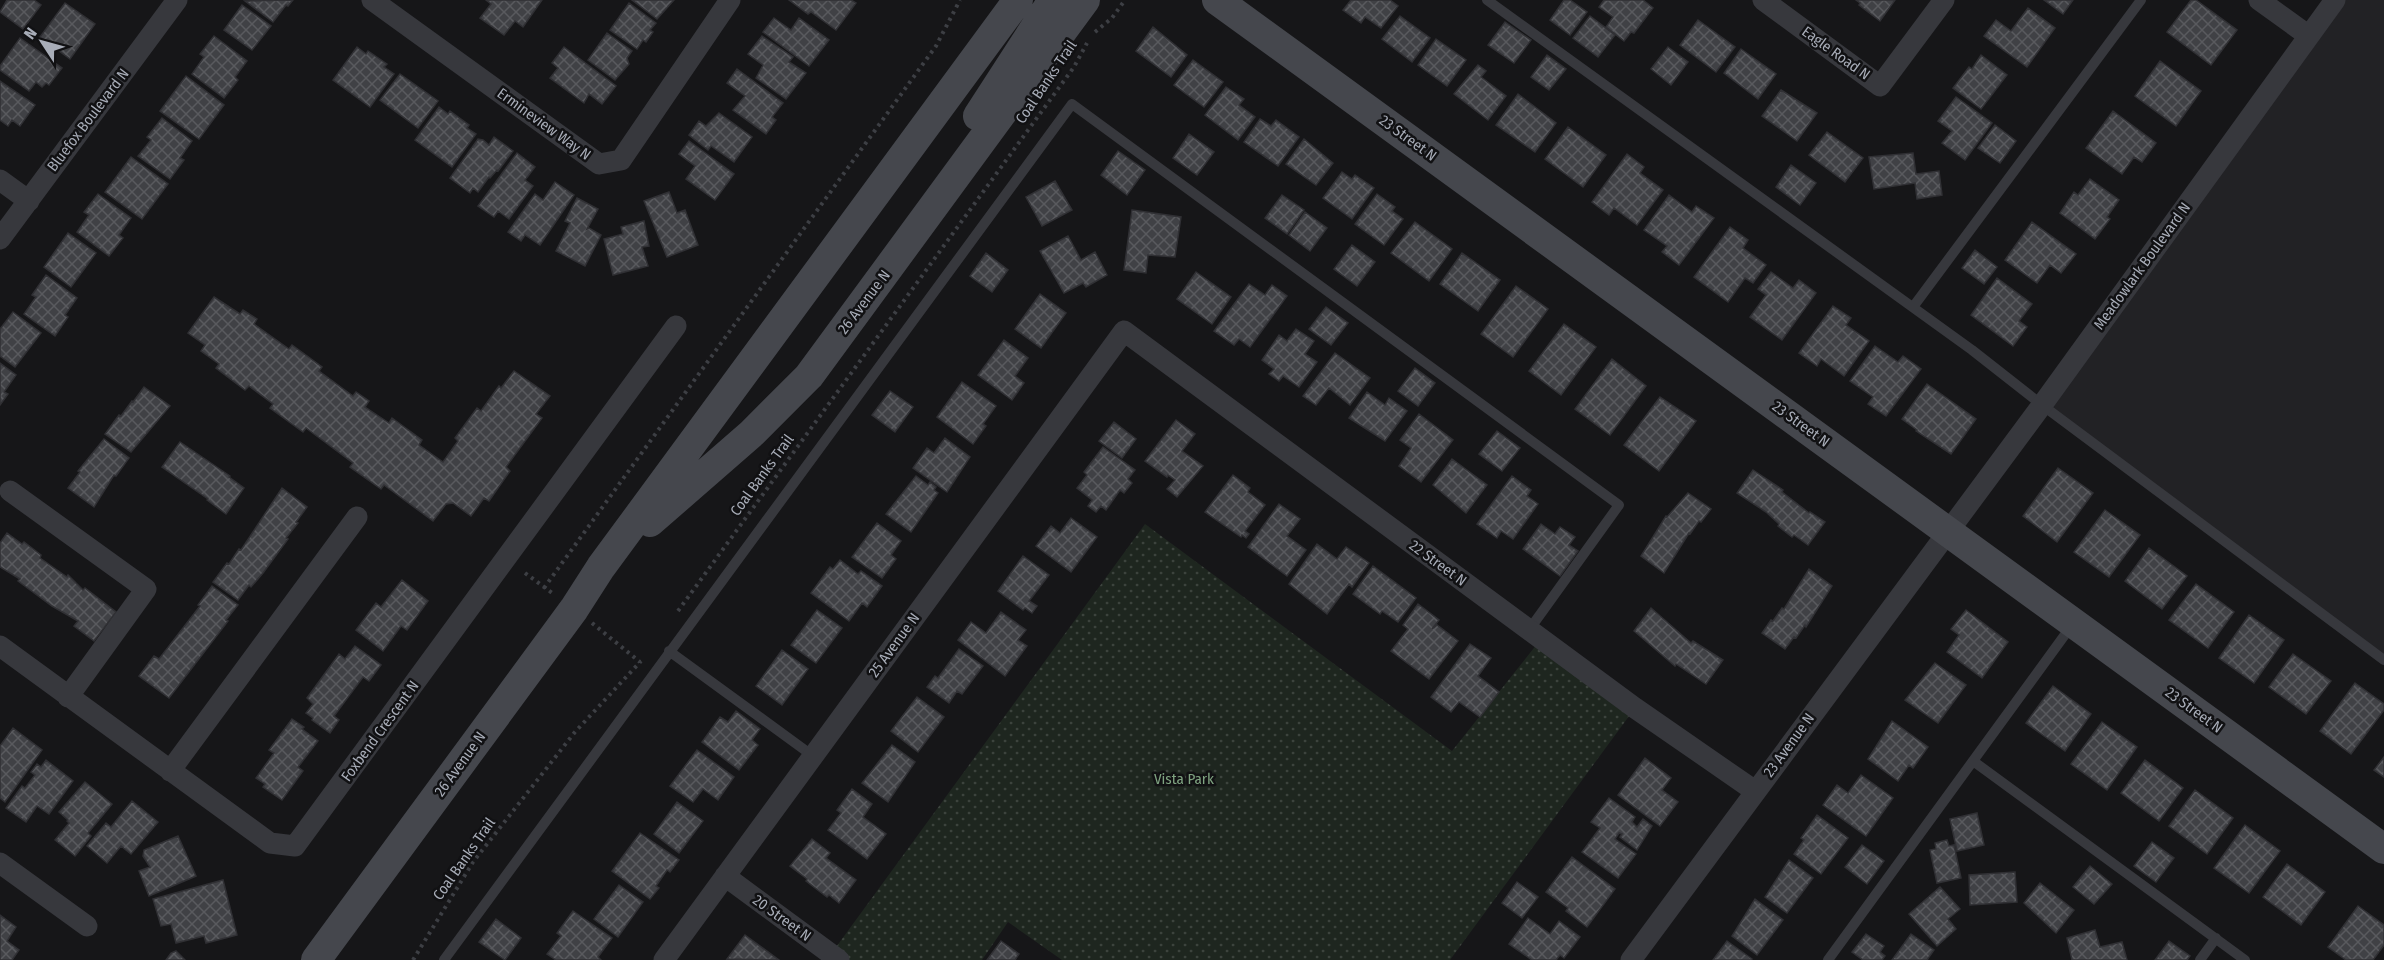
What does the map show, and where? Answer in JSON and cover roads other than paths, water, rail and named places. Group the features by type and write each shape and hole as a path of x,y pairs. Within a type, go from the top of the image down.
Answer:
{"main road":[{"name":"26 Avenue N","path":"316,960 574,609 601,567 1018,0"},
{"path":"916,232 944,167 1053,0"},
{"name":"26 Avenue N","path":"601,567 751,434 809,376 1085,0"},
{"name":"23 Street N","path":"1217,0 2384,849"}],"street":[{"name":"Bluefox Boulevard N","path":"0,239 177,0"},
{"name":"Ermineview Way N","path":"372,0 599,164 621,160 730,0"},
{"name":"Eagle Road N","path":"1763,0 1880,86 1944,0"},
{"path":"2259,0 2309,36"},
{"name":"Meadowlark Boulevard N","path":"1947,531 2042,405 2335,0"},
{"path":"0,180 28,201"},
{"name":"Foxbend Crescent N","path":"0,646 270,843 295,846 676,326"},
{"name":"22 Street N","path":"1124,331 1635,708 1755,791"},
{"name":"25 Avenue N","path":"664,960 1124,331"},
{"path":"10,491 146,590 68,697"},
{"path":"171,771 357,517"},
{"name":"23 Avenue N","path":"1631,960 1947,531"},
{"path":"0,863 87,926"},
{"name":"20 Street N","path":"725,876 840,960"}],"lane":[{"path":"1487,0 1913,307 2384,660"},
{"path":"1913,307 2141,0"},
{"path":"444,960 1072,104 1619,505 1529,630"},
{"path":"1828,960 2074,622"},
{"path":"669,651 813,756"},
{"path":"1972,761 2246,960"},
{"path":"2200,960 2216,938"}],"park label":[{"name":"Vista Park","path":"1184,779"}]}
